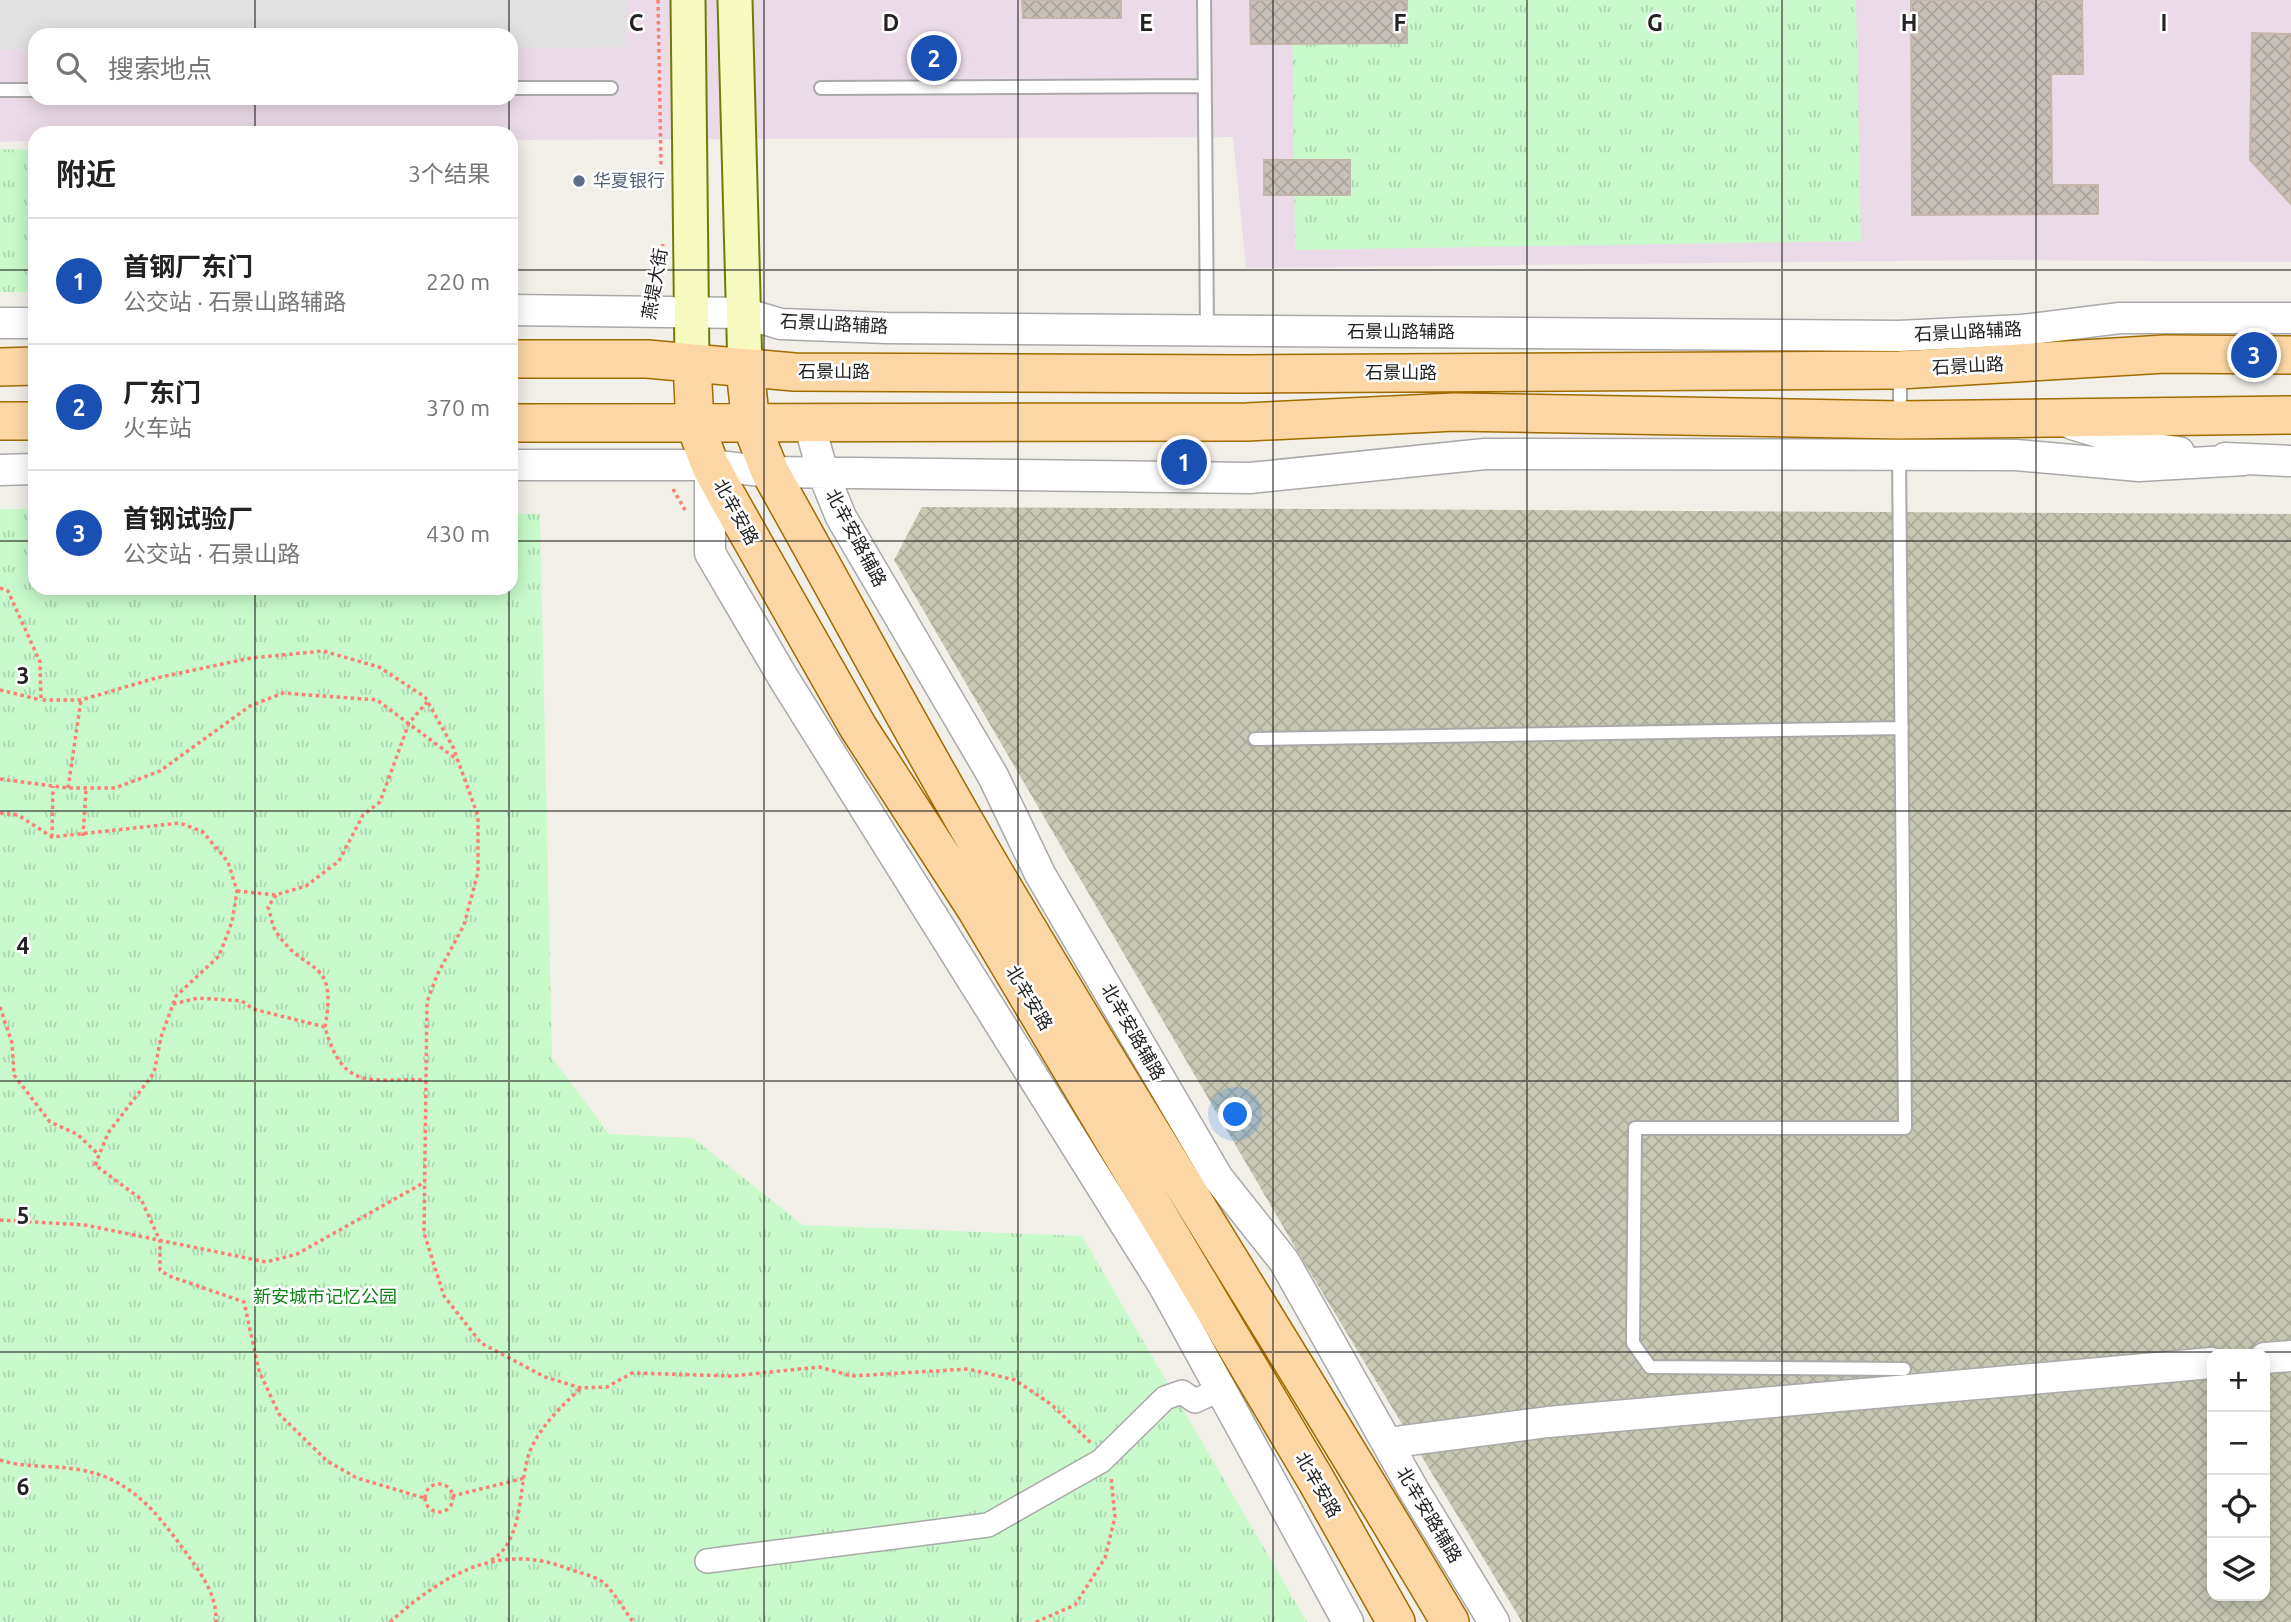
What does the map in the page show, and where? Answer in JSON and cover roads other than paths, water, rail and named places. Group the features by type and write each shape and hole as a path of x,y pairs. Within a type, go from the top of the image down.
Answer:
{"main road":[{"name":"燕堤大街","path":"688,0 692,365"},
{"path":"735,0 745,369"},
{"name":"石景山路","path":"518,359 646,359 692,365 808,372 1233,374 1900,353 2291,355"},
{"name":"北辛安路","path":"692,365 695,424 710,465 858,727 976,909 1316,1480 1396,1622"},
{"path":"0,367 28,366"},
{"name":"北辛安路","path":"745,369 751,424 770,472 1007,895 1104,1057 1319,1401 1450,1622"},
{"path":"518,423 1247,422 1455,411 1899,436 2047,417 2291,415"},
{"path":"0,421 28,421"}],"street":[{"name":"石景山路辅路","path":"518,310 743,313 781,324 887,328 1207,331 1900,353 2022,330 2120,318 2291,318"},
{"path":"0,323 28,323"},
{"path":"1455,411 1546,436 1595,454"},
{"path":"2047,417 2156,449 2244,460"},
{"name":"北辛安路辅路","path":"809,423 823,472 841,517 993,776 1040,874 1219,1178 1284,1261 1387,1443 1494,1622"},
{"path":"518,465 710,465 770,472 1250,478 1485,454 1595,454 1899,436 2015,455 2138,466 2244,460 2291,461"},
{"path":"710,465 710,553 784,679 1164,1286 1348,1622"},
{"path":"0,470 28,469"},
{"path":"1080,941 1104,1057"},
{"path":"1158,1215 1164,1286"},
{"path":"2270,1358 2291,1356"},
{"path":"1387,1443 1562,1420 2207,1363"},
{"path":"707,1561 988,1525 1101,1461 1165,1398 1181,1392 1195,1401 1219,1390"}],"lane":[{"path":"1203,0 1207,331"},
{"path":"821,88 1204,86"},
{"path":"518,89 611,88"},
{"path":"0,90 28,90"},
{"path":"1900,353 1905,1128 1635,1128 1633,1343 1650,1367 1904,1369"},
{"path":"1255,739 1902,728"}],"place":[{"name":"厂东门","path":"934,58"},
{"name":"华夏银行","path":"579,181"},
{"name":"首钢试验厂","path":"2254,355"},
{"name":"首钢厂东门","path":"1184,462"}],"park label":[{"name":"新安城市记忆公园","path":"325,1297"}]}
